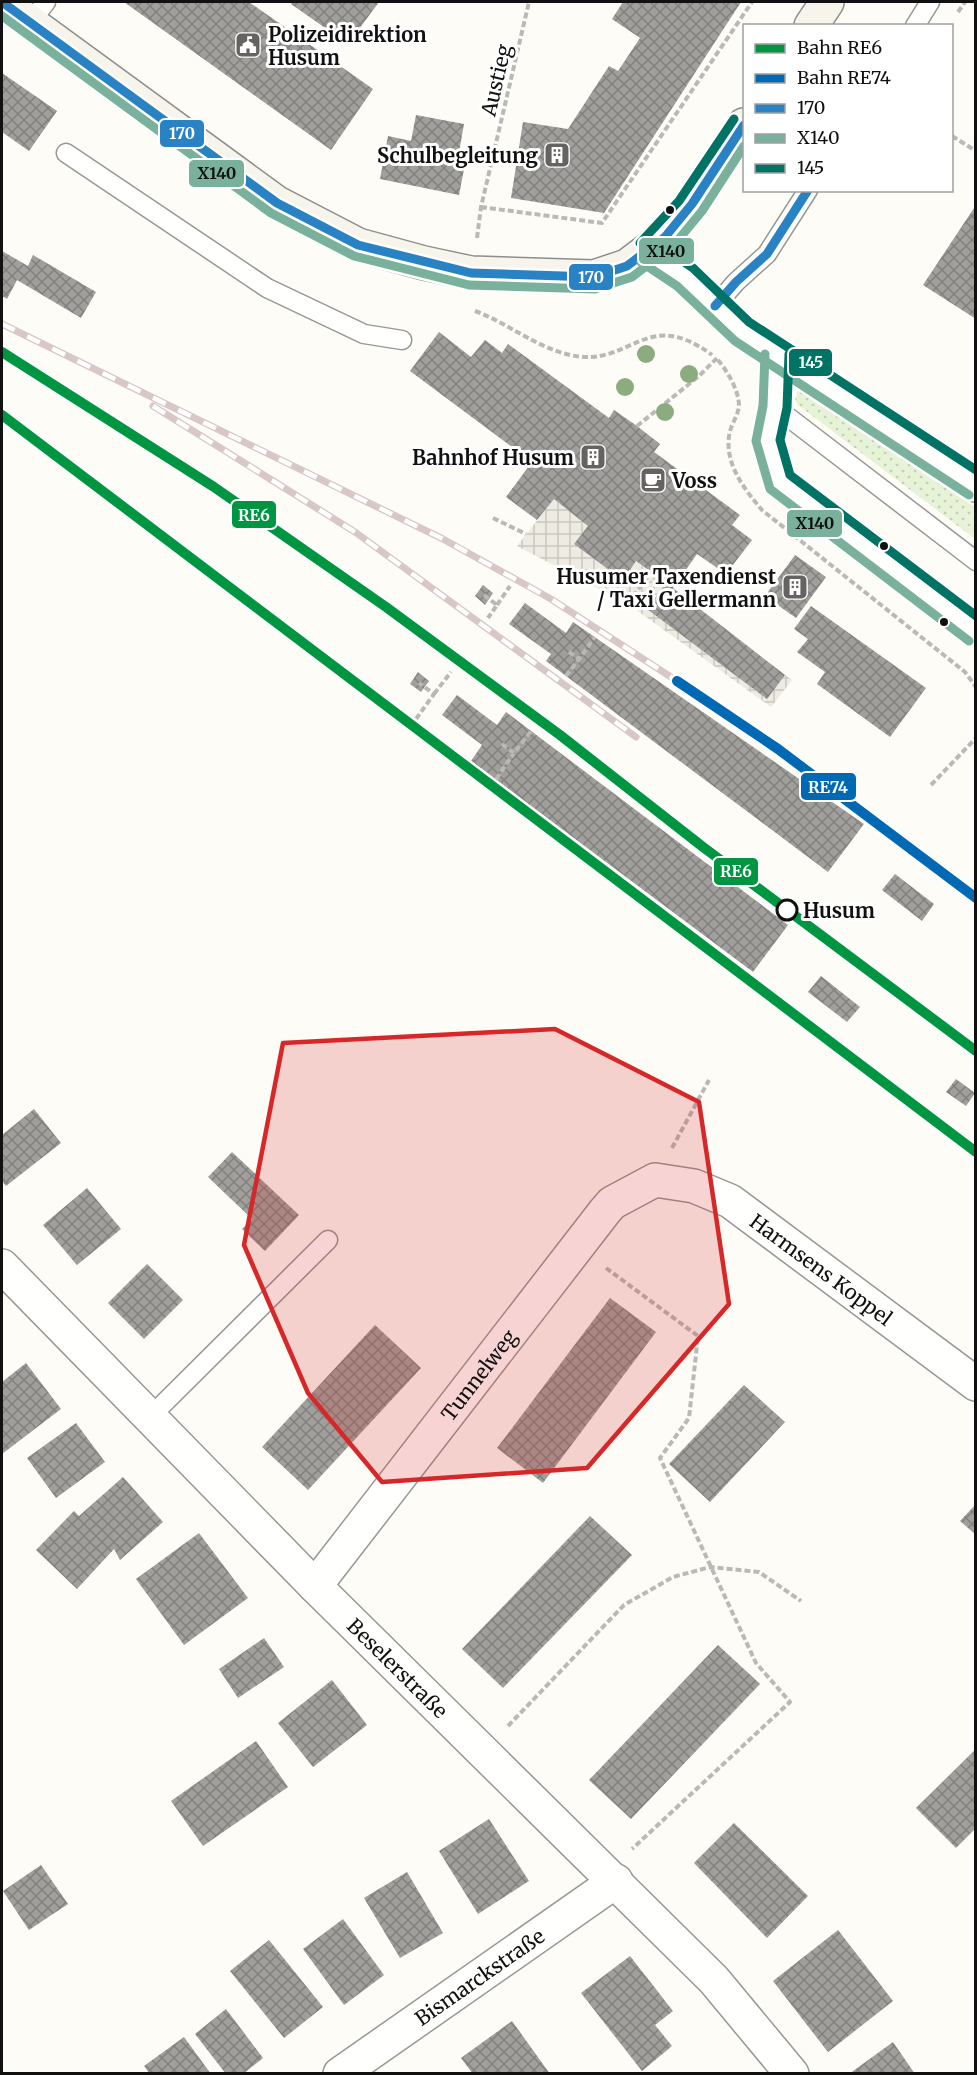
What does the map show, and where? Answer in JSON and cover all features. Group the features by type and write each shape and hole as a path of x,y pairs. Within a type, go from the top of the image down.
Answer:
{"main road":[{"path":"2,2 38,12 277,203 358,245 471,273 594,277 627,266 665,237 692,204 743,128"},
{"path":"812,24 827,2"}],"street":[{"path":"648,252 685,277 742,332 975,485"},
{"name":"Tunnelweg","path":"315,1586 612,1203 655,1180"},
{"name":"Harmsens Koppel","path":"655,1180 694,1186 730,1201 975,1384"},
{"name":"Beselerstraße","path":"2,1266 315,1586 485,1750 714,1980 792,2073"},
{"name":"Bismarckstraße","path":"340,2073 616,1881"}],"lane":[{"path":"916,24 930,2"},
{"path":"66,153 267,288 364,333 402,340"},
{"path":"715,306 736,282 767,254 807,192"},
{"path":"777,354 775,407 768,441 780,482 975,632"},
{"path":"775,407 975,561"},
{"path":"150,1417 328,1240"}],"path":[{"name":"Austieg","path":"530,2 481,207 471,273 458,305 480,313 537,343 571,355 606,354 654,335 674,334 697,344 716,359 699,376 637,426"},
{"path":"481,207 602,223 752,2"},
{"path":"953,137 975,151"},
{"path":"493,518 526,534"},
{"path":"629,571 644,581"},
{"path":"628,604 651,572"},
{"path":"488,618 510,586"},
{"path":"484,595 497,604"},
{"path":"566,676 594,637"},
{"path":"569,652 579,659"},
{"path":"416,718 451,672"},
{"path":"420,682 434,694"},
{"path":"496,778 531,731"},
{"path":"931,784 975,738"},
{"path":"502,744 514,753"},
{"path":"655,1180 709,1080"},
{"path":"577,1247 698,1336 689,1418 660,1458 756,1663 790,1702 627,1854 616,1881"},
{"path":"485,1750 624,1605 673,1577 710,1568 759,1572 801,1601"}],"highlighted area":[{"path":"555,1029 699,1102 729,1304 587,1468 382,1482 308,1393 244,1245 283,1043"}],"green space":[{"path":"798,390 975,507 975,539 798,405 795,399"}],"shaded area":[{"path":"554,499 792,680 771,707 628,604 517,546"}],"building":[{"name":"Polizeidirektion Husum","path":"124,2 249,2 373,89 331,150"},
{"path":"293,2 379,2 348,44 291,4"},
{"path":"623,2 741,2 604,213 511,198 523,122 568,129 609,66 618,71 640,38 612,19"},
{"path":"2,73 57,111 29,151 2,132"},
{"path":"416,115 464,124 458,158 466,159 459,195 380,179 388,136 411,141"},
{"path":"976,205 976,319 923,285"},
{"path":"2,251 28,266 33,255 96,292 81,318 17,280 7,299 2,296"},
{"name":"Bahnhof Husum","path":"439,332 471,357 485,340 502,353 508,344 609,418 614,410 637,426 660,444 654,452 740,515 732,525 752,540 726,574 697,554 673,588 785,675 767,699 647,609 666,583 636,561 623,580 574,544 588,526 554,499 537,520 506,497 532,462 410,371"},
{"name":"Husumer Taxendienst / Taxi Gellermann","path":"795,555 826,577 796,618 765,596"},
{"path":"483,585 493,593 485,605 475,596"},
{"path":"525,603 566,633 573,622 864,824 828,872 546,661 551,654 509,624"},
{"path":"811,606 926,688 890,737 817,684 825,672 797,652 808,639 794,629"},
{"path":"418,672 429,681 421,692 410,684"},
{"path":"457,695 497,725 506,712 788,925 753,972 471,761 482,745 442,715"},
{"path":"895,874 934,904 922,921 882,890"},
{"path":"821,976 860,1007 847,1022 808,992"},
{"path":"956,1079 975,1093 966,1106 946,1092"},
{"path":"34,1109 61,1143 6,1186 2,1181 2,1135"},
{"path":"232,1152 299,1215 265,1251 242,1229 252,1219 208,1177"},
{"path":"87,1188 121,1229 77,1265 43,1225"},
{"path":"147,1264 183,1300 144,1339 108,1303"},
{"path":"610,1298 656,1332 543,1483 497,1448"},
{"path":"375,1325 421,1368 308,1490 262,1447"},
{"path":"26,1363 61,1409 2,1454 2,1382"},
{"path":"744,1385 785,1422 710,1502 669,1464"},
{"path":"76,1423 105,1462 56,1498 27,1458"},
{"path":"123,1477 163,1522 120,1560 114,1549 77,1589 36,1550 74,1511 79,1516"},
{"path":"976,1504 976,1535 960,1521"},
{"path":"590,1516 632,1555 503,1688 462,1649"},
{"path":"199,1533 248,1598 184,1645 136,1579"},
{"path":"264,1638 284,1667 238,1698 219,1669"},
{"path":"718,1645 760,1684 631,1819 589,1780"},
{"path":"332,1680 367,1725 313,1767 278,1723"},
{"path":"256,1741 288,1787 203,1846 171,1801"},
{"path":"976,1749 976,1828 956,1848 916,1808"},
{"path":"489,1819 529,1881 478,1914 439,1851"},
{"path":"734,1823 808,1896 767,1938 694,1863"},
{"path":"41,1865 68,1904 29,1930 3,1891"},
{"path":"407,1872 443,1933 400,1958 364,1898"},
{"path":"343,1919 384,1975 344,2005 303,1949"},
{"path":"838,1930 893,2001 828,2052 773,1981"},
{"path":"269,1940 323,2007 284,2038 230,1971"},
{"path":"630,1956 673,2011 655,2025 672,2046 642,2071 581,1993"},
{"path":"226,2009 263,2058 243,2074 226,2074 195,2034"},
{"path":"512,2021 550,2074 473,2074 461,2058"},
{"path":"184,2037 211,2074 150,2074 144,2066"},
{"path":"893,2042 915,2074 849,2074"}],"railway":[{"path":"2,324 443,539 551,599 677,681"},
{"path":"153,406 355,532 636,737"}],"rail line":[{"name":"RE6","path":"2,352 214,487 386,607 560,735 703,847 976,1051"},
{"name":"RE6","path":"2,415 976,1152"},
{"name":"RE74","path":"677,681 778,749 976,898"}],"transit line":[{"name":"170","path":"2,2 277,203 358,245 471,273 594,277 627,266 665,237 692,204 743,127"},
{"name":"X140","path":"2,16 271,213 354,256 469,285 595,289 632,277 674,245 702,211 743,148"},
{"name":"145","path":"640,243 679,201 734,119"},
{"name":"170","path":"715,306 736,282 767,254 807,192"},
{"name":"145","path":"655,242 693,268 749,322 976,470"},
{"name":"X140","path":"641,262 677,286 735,341 969,495"},
{"name":"X140","path":"765,354 763,406 756,441 770,489 969,641"},
{"name":"145","path":"789,354 787,408 780,440 790,475 976,616"}],"place":[{"name":"Polizeidirektion Husum","path":"248,45"},
{"name":"Schulbegleitung","path":"557,155"},
{"name":"Bahnhof Husum","path":"593,457"},
{"name":"Voss","path":"653,480"},
{"name":"Husumer Taxendienst / Taxi Gellermann","path":"795,587"},
{"name":"Husum","path":"787,910"}]}
